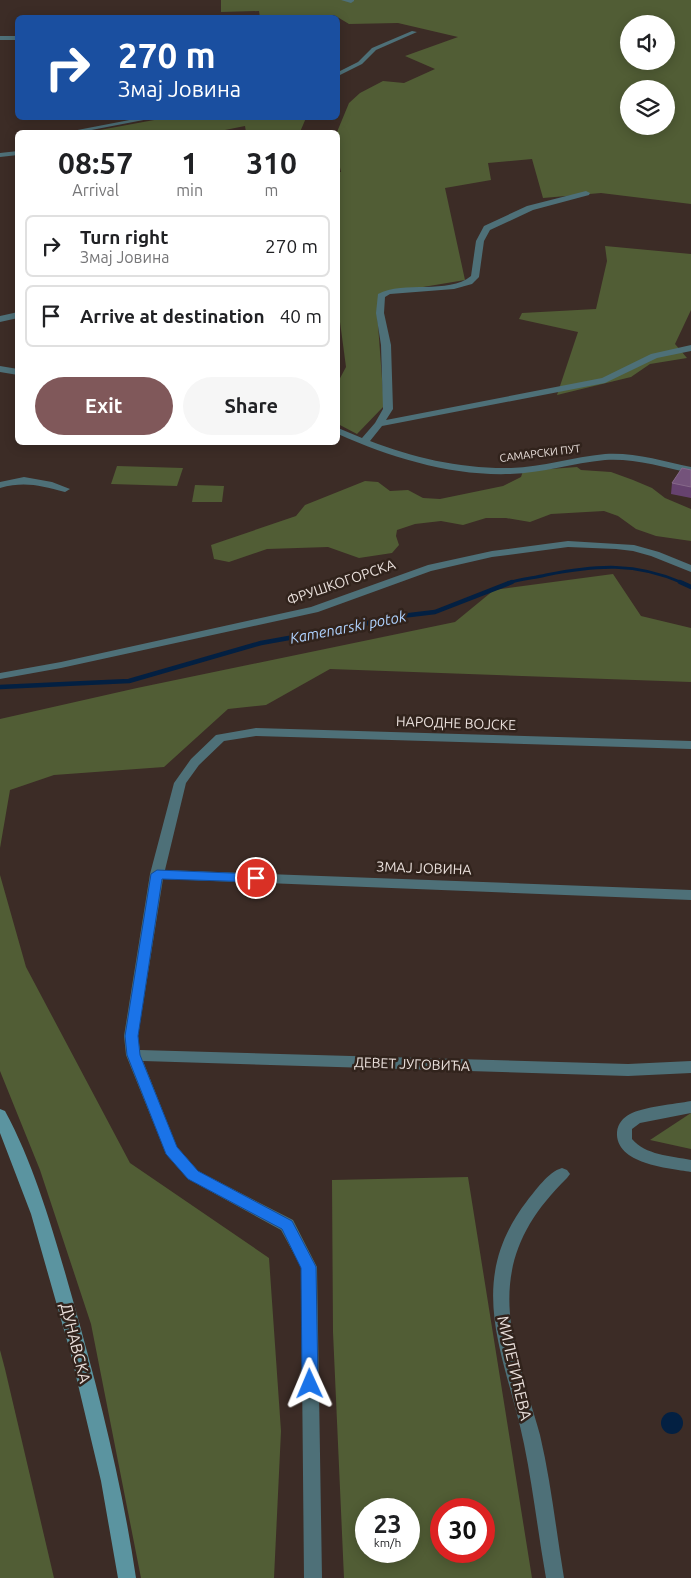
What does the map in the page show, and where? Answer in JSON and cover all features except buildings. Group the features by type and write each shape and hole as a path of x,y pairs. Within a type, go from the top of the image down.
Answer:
{"main road":[{"name":"ДУНАВСКА","path":"0,1115 32,1195 53,1255 72,1323 110,1484 127,1578"}],"street":[{"path":"340,73 360,63 374,49 414,32"},
{"path":"0,38 15,38"},
{"path":"80,130 125,120"},
{"path":"0,155 15,153"},
{"path":"363,442 379,424 388,409 386,344 380,313 381,296 388,292 454,286 469,282 474,277 480,241 487,228 530,208 586,193"},
{"path":"0,319 15,316"},
{"path":"379,424 605,380 654,356 691,348"},
{"path":"0,369 15,372"},
{"name":"САМАРСКИ ПУТ","path":"340,431 363,442 416,460 460,468 500,472 576,463 607,457 639,460 691,470"},
{"path":"0,485 19,481 39,480 65,489"},
{"name":"ФРУШКОГОРСКА","path":"0,676 62,665 314,610 428,568 492,554 568,544 616,546 634,548 655,554 691,569"},
{"name":"НАРОДНЕ ВОЈСКЕ","path":"157,874 180,784 195,762 220,738 256,732 691,745"},
{"path":"157,874 131,1036 133,1055 171,1150 193,1175 287,1225 309,1267 313,1578"},
{"name":"ЗМАЈ ЈОВИНА","path":"157,874 691,895"},
{"name":"ДЕВЕТ ЈУГОВИЋА","path":"133,1055 628,1070 691,1067"},
{"path":"691,1106 636,1118 625,1126 624,1140 633,1151 655,1159 691,1166"},
{"name":"МИЛЕТИЋЕВА","path":"555,1578 531,1436 506,1340 501,1310 503,1278 509,1246 529,1209 541,1193 562,1174"}],"green space":[{"path":"221,0 691,0 691,204 601,193 543,198 532,159 488,163 491,180 445,188 465,280 387,293 377,311 384,406 357,434 340,425 340,378 346,367 340,322 341,172 340,130 338,130 349,103 360,93 383,81 404,83 435,69 405,56 458,37 398,23 349,24 340,19 340,15 260,15 259,11 221,12"},
{"path":"154,120 305,120 301,130 246,130 245,126 225,130 100,130"},
{"path":"605,246 691,254 691,310 675,344 687,358 650,364 631,377 557,395 578,332 519,319 522,313 596,309 607,261"},
{"path":"117,466 183,468 177,486 111,484"},
{"path":"577,467 581,470 611,472 633,480 652,488 665,498 691,509 691,541 656,536 636,529 618,516 604,511 551,514 530,522 506,518 486,518 463,525 441,521 415,524 397,530 396,536 399,545 392,553 359,558 328,547 267,549 229,562 214,559 211,545 296,516 305,505 365,481 378,482 390,491 408,490 423,498 440,499 503,486 521,477 523,471"},
{"path":"195,485 224,486 222,502 192,502"},
{"path":"613,574 641,616 691,628 691,682 330,669 266,705 228,709 164,767 54,775 10,790 0,848 0,719 137,688 455,622 494,590"},
{"path":"0,875 26,967 130,1163 269,1258 281,1431 274,1578 141,1578 91,1324 40,1170 0,1071"},
{"path":"691,1113 691,1149 650,1140"},
{"path":"468,1177 532,1578 344,1578 333,1332 332,1180"},
{"path":"0,1350 5,1369 54,1578 0,1578"}],"water":[{"path":"672,1412 680,1415 683,1423 680,1431 672,1434 664,1431 661,1423 664,1415"}],"waterway":[{"name":"Kamenarski potok","path":"511,582 582,569 616,567 649,571 683,583"},
{"name":"Kamenarski potok","path":"0,687 129,681 261,643 361,625 385,618 435,612 511,582"},
{"name":"Kamenarski potok","path":"680,582 691,587"}],"route":[{"path":"256,878 157,874 131,1046 171,1150 193,1175 287,1225 309,1267 310,1384"}]}
